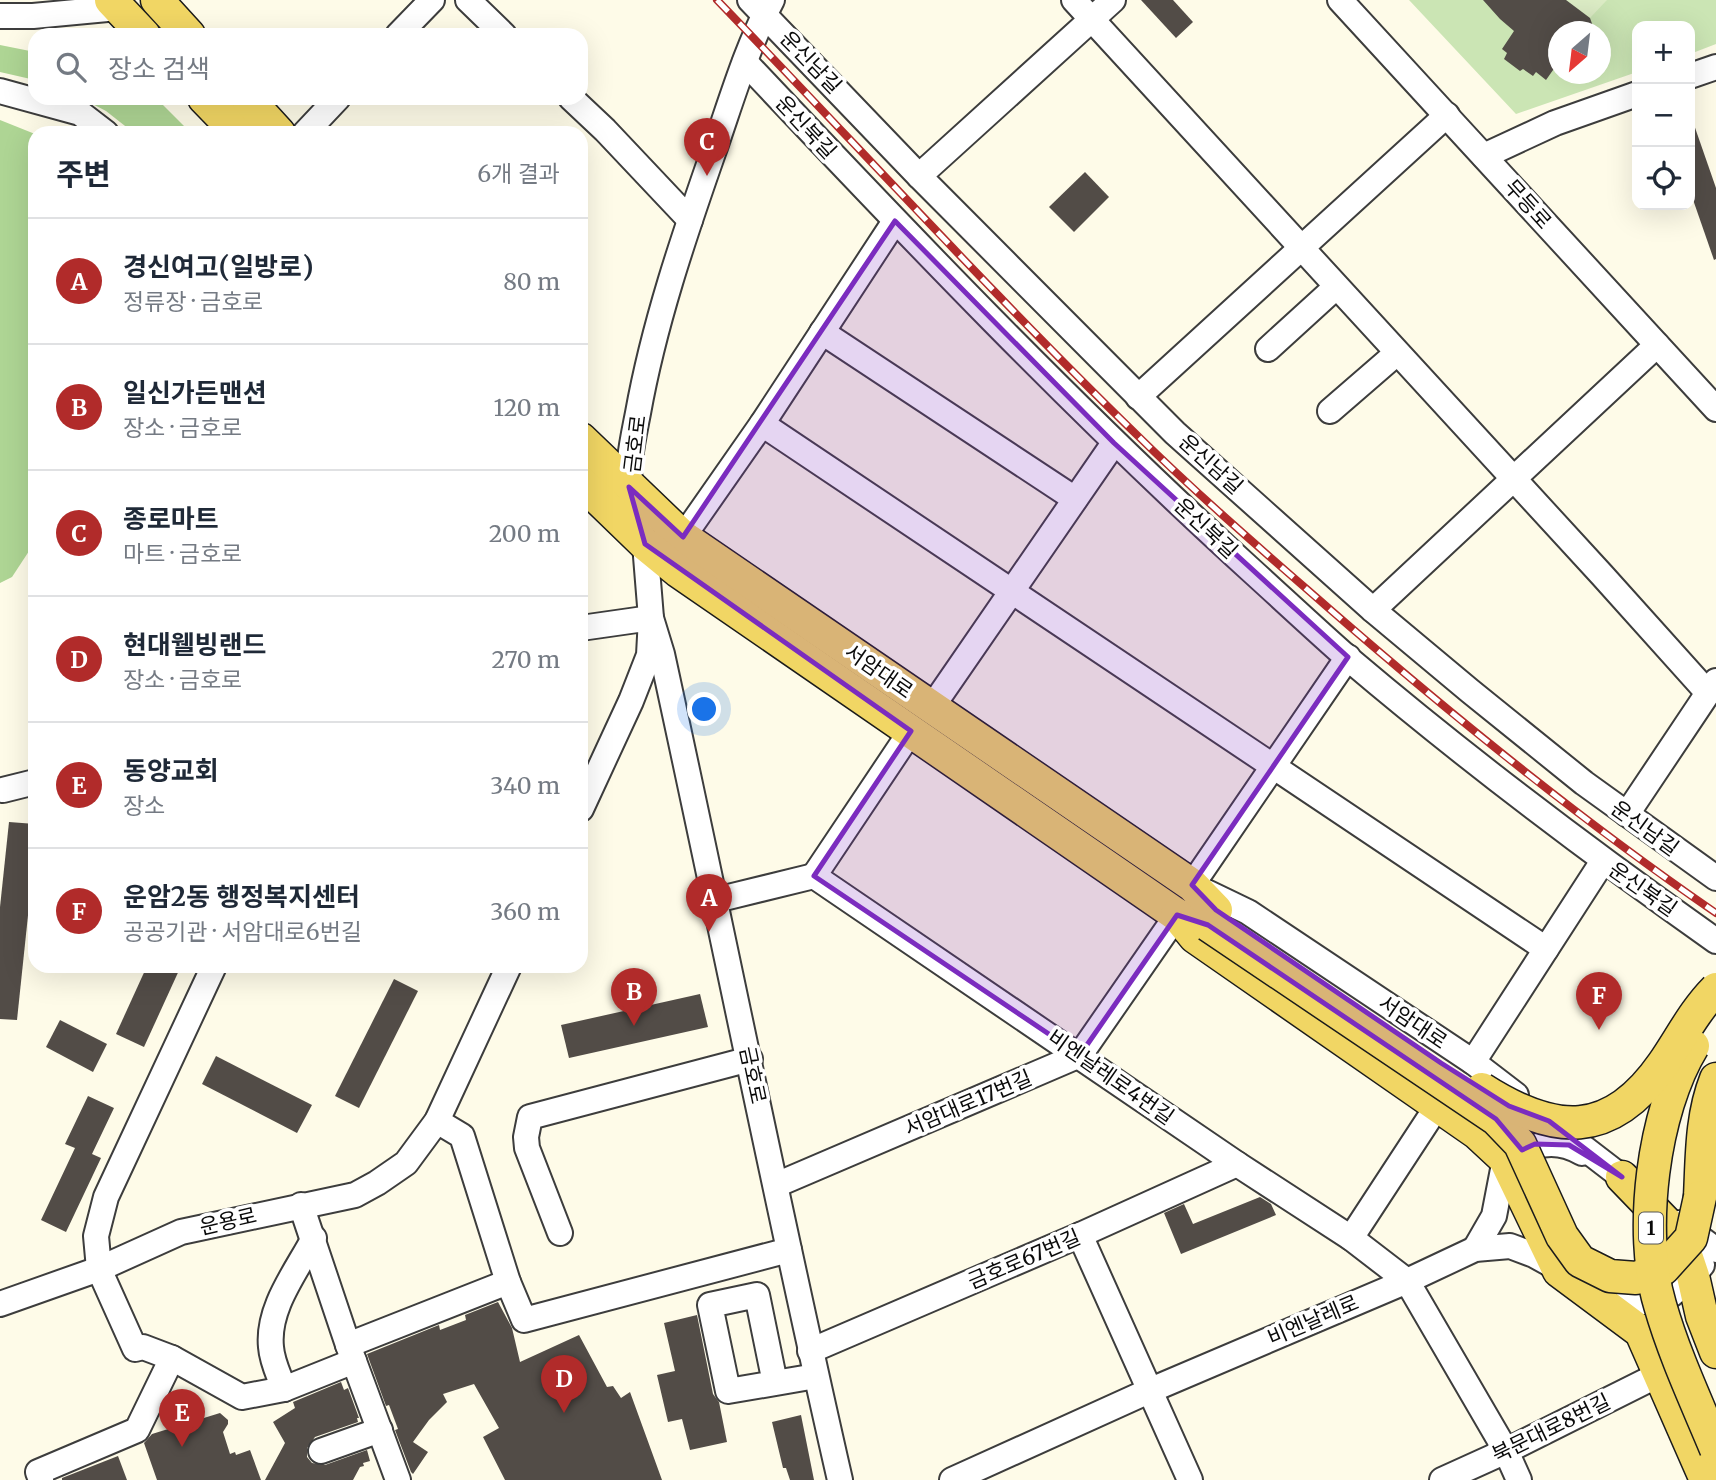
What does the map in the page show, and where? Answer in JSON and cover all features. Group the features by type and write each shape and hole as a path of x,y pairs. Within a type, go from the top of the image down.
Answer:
{"main road":[{"path":"157,0 183,28"},
{"path":"114,4 137,28"},
{"path":"211,105 230,126"},
{"path":"253,105 273,126"},
{"name":"서암대로","path":"588,446 683,537 1192,885 1212,917"},
{"name":"서암대로","path":"588,489 645,544 678,571 1177,915 1212,917"},
{"path":"1177,915 1195,937 1438,1105 1477,1133 1505,1159 1559,1271 1641,1332 1706,1480"},
{"path":"1212,917 1509,1106 1541,1119 1562,1122 1586,1122 1614,1112 1641,1093 1702,1004 1716,989"},
{"path":"1212,917 1496,1119 1520,1144 1562,1236 1580,1261 1610,1276 1636,1278 1663,1269 1691,1238 1700,1197 1703,1133 1708,1100 1716,1079"},
{"name":"1","path":"1716,1009 1685,1060 1660,1133 1653,1176 1650,1227 1652,1264 1659,1303 1674,1348 1716,1449"},
{"name":"1","path":"1716,1041 1698,1074 1682,1115 1669,1186 1666,1233 1675,1299 1690,1346 1716,1408"},
{"path":"1622,1177 1680,1237 1702,1316 1716,1352"}],"street":[{"path":"405,28 432,0"},
{"path":"468,0 497,28"},
{"path":"1074,0 1602,575 1712,687 1627,814"},
{"path":"919,176 1113,0"},
{"name":"무등로","path":"1340,0 1716,409"},
{"path":"0,16 33,16 114,4"},
{"name":"금호로","path":"762,5 667,291 647,363 633,442 629,487 645,544 651,618 665,667 810,1351 840,1480"},
{"name":"운신남길","path":"762,5 919,176 1175,433 1373,610 1584,783 1716,878"},
{"name":"운신북길","path":"745,62 895,221 1114,443 1348,657 1490,776 1716,941"},
{"path":"1695,74 1716,67"},
{"path":"0,91 28,99"},
{"path":"1484,156 1555,123 1632,96"},
{"path":"51,105 80,113 97,126"},
{"path":"312,126 331,105"},
{"path":"578,105 690,220"},
{"path":"1138,397 1447,115"},
{"path":"683,537 762,424 895,221"},
{"path":"1268,349 1336,287"},
{"path":"822,332 1075,499"},
{"path":"1373,610 1657,345"},
{"path":"1330,411 1397,354"},
{"path":"762,424 1545,949"},
{"path":"932,707 1114,443"},
{"path":"588,627 651,618 649,655 588,794"},
{"path":"1192,885 1348,657"},
{"name":"서암대로","path":"814,876 911,731"},
{"path":"1,794 28,784"},
{"path":"1473,1062 1603,861"},
{"path":"716,900 814,876"},
{"name":"비엔날레로4번길","path":"814,876 1237,1164 1351,1238 1407,1281"},
{"name":"서암대로","path":"1192,885 1248,912 1473,1062 1622,1177"},
{"path":"1080,1055 1177,915"},
{"path":"211,973 106,1197 96,1236 99,1269 135,1349 143,1347 172,1358 242,1397 285,1388 351,1353 508,1282"},
{"name":"운용로","path":"0,1304 99,1269 181,1232 355,1195 377,1183 406,1163 437,1121 506,973"},
{"path":"1536,1111 1587,1107 1621,1095 1632,1087 1686,1013 1716,979"},
{"name":"서암대로17번길","path":"776,1185 1080,1055"},
{"path":"560,1233 527,1148 530,1117 750,1059"},
{"path":"1351,1238 1438,1105"},
{"path":"437,1121 462,1136 508,1282 524,1320 789,1250"},
{"path":"1535,1144 1569,1145 1622,1177 1712,1248 1693,1276 1671,1295 1643,1302 1620,1299 1599,1292 1534,1255 1510,1246 1475,1249 1494,1216 1505,1159 1535,1144"},
{"name":"금호로67번길","path":"810,1351 1237,1164"},
{"path":"301,1205 398,1480"},
{"path":"1080,1235 1190,1480"},
{"path":"285,1388 274,1365 271,1347 273,1314 314,1238"},
{"name":"비엔날레로","path":"952,1480 1475,1249"},
{"path":"1407,1281 1506,1451 1519,1480"},
{"path":"39,1476 137,1430 172,1358"},
{"name":"북문대로8번길","path":"1442,1480 1660,1374"},
{"path":"775,1383 816,1376"},
{"path":"321,1451 380,1430"}],"highlighted area":[{"path":"895,221 1114,443 1348,657 1192,885 1216,910 1441,1063 1509,1106 1549,1121 1622,1177 1569,1145 1535,1144 1522,1150 1496,1119 1208,925 1177,915 1080,1055 814,876 911,731 645,544 629,487 683,537"}],"green space":[{"path":"1409,0 1716,0 1716,44 1695,52 1695,21 1632,21 1632,74 1611,81 1611,21 1548,21 1548,84 1602,84 1516,114"},
{"path":"1566,0 1607,0 1590,18"},
{"path":"0,45 28,51 28,78 0,72"},
{"path":"94,105 163,105 184,126 125,126"},
{"path":"0,120 28,131 28,553 12,577 0,583"}],"building":[{"path":"1141,0 1173,0 1193,22 1176,38"},
{"path":"1483,0 1566,0 1591,21 1548,21 1546,80 1536,72 1533,76 1523,69 1520,71 1504,59 1507,53 1502,49 1514,31"},
{"path":"1695,128 1716,188 1714,260 1695,205"},
{"path":"1085,172 1109,197 1074,232 1049,207"},
{"path":"9,822 28,823 28,916 17,1020 0,1019 0,907"},
{"path":"144,973 178,973 144,1047 116,1034"},
{"path":"394,979 418,991 359,1108 335,1096"},
{"path":"700,994 708,1027 569,1058 561,1025"},
{"path":"60,1020 107,1044 93,1072 46,1047"},
{"path":"216,1056 312,1105 297,1133 202,1084"},
{"path":"88,1096 114,1108 92,1154 101,1158 66,1232 41,1220 75,1148 65,1144"},
{"path":"1260,1197 1271,1204 1276,1215 1181,1254 1164,1213 1184,1204 1193,1224"},
{"path":"498,1302 512,1328 520,1362 579,1335 607,1387 613,1386 621,1398 630,1392 662,1480 505,1480 483,1437 499,1428 474,1384 443,1394 447,1402 413,1442 428,1452 413,1474 411,1472 395,1430 398,1429 389,1405 386,1406 367,1354 439,1325 440,1330 466,1320 465,1315"},
{"path":"697,1315 713,1394 719,1402 727,1442 690,1450 682,1419 668,1422 657,1375 675,1371 664,1323"},
{"path":"341,1382 344,1390 348,1388 358,1422 315,1437 307,1448 307,1457 312,1463 325,1465 367,1450 370,1461 363,1463 364,1466 360,1467 353,1480 265,1480 285,1443 273,1422 295,1408 293,1402"},
{"path":"220,1413 228,1420 223,1432 230,1454 235,1452 236,1455 250,1450 261,1480 157,1480 144,1443 152,1434"},
{"path":"801,1415 814,1480 790,1480 786,1468 783,1468 772,1422"},
{"path":"118,1456 127,1480 62,1480 62,1478"}],"railway":[{"path":"717,0 1031,329 1207,501 1468,726 1615,841 1716,913"}],"place":[{"name":"종로마트","path":"707,176"},
{"name":"경신여고(일방로)","path":"709,932"},
{"name":"일신가든맨션","path":"634,1026"},
{"name":"운암2동 행정복지센터","path":"1599,1030"},
{"name":"현대웰빙랜드","path":"564,1413"},
{"name":"동양교회","path":"182,1447"}]}
